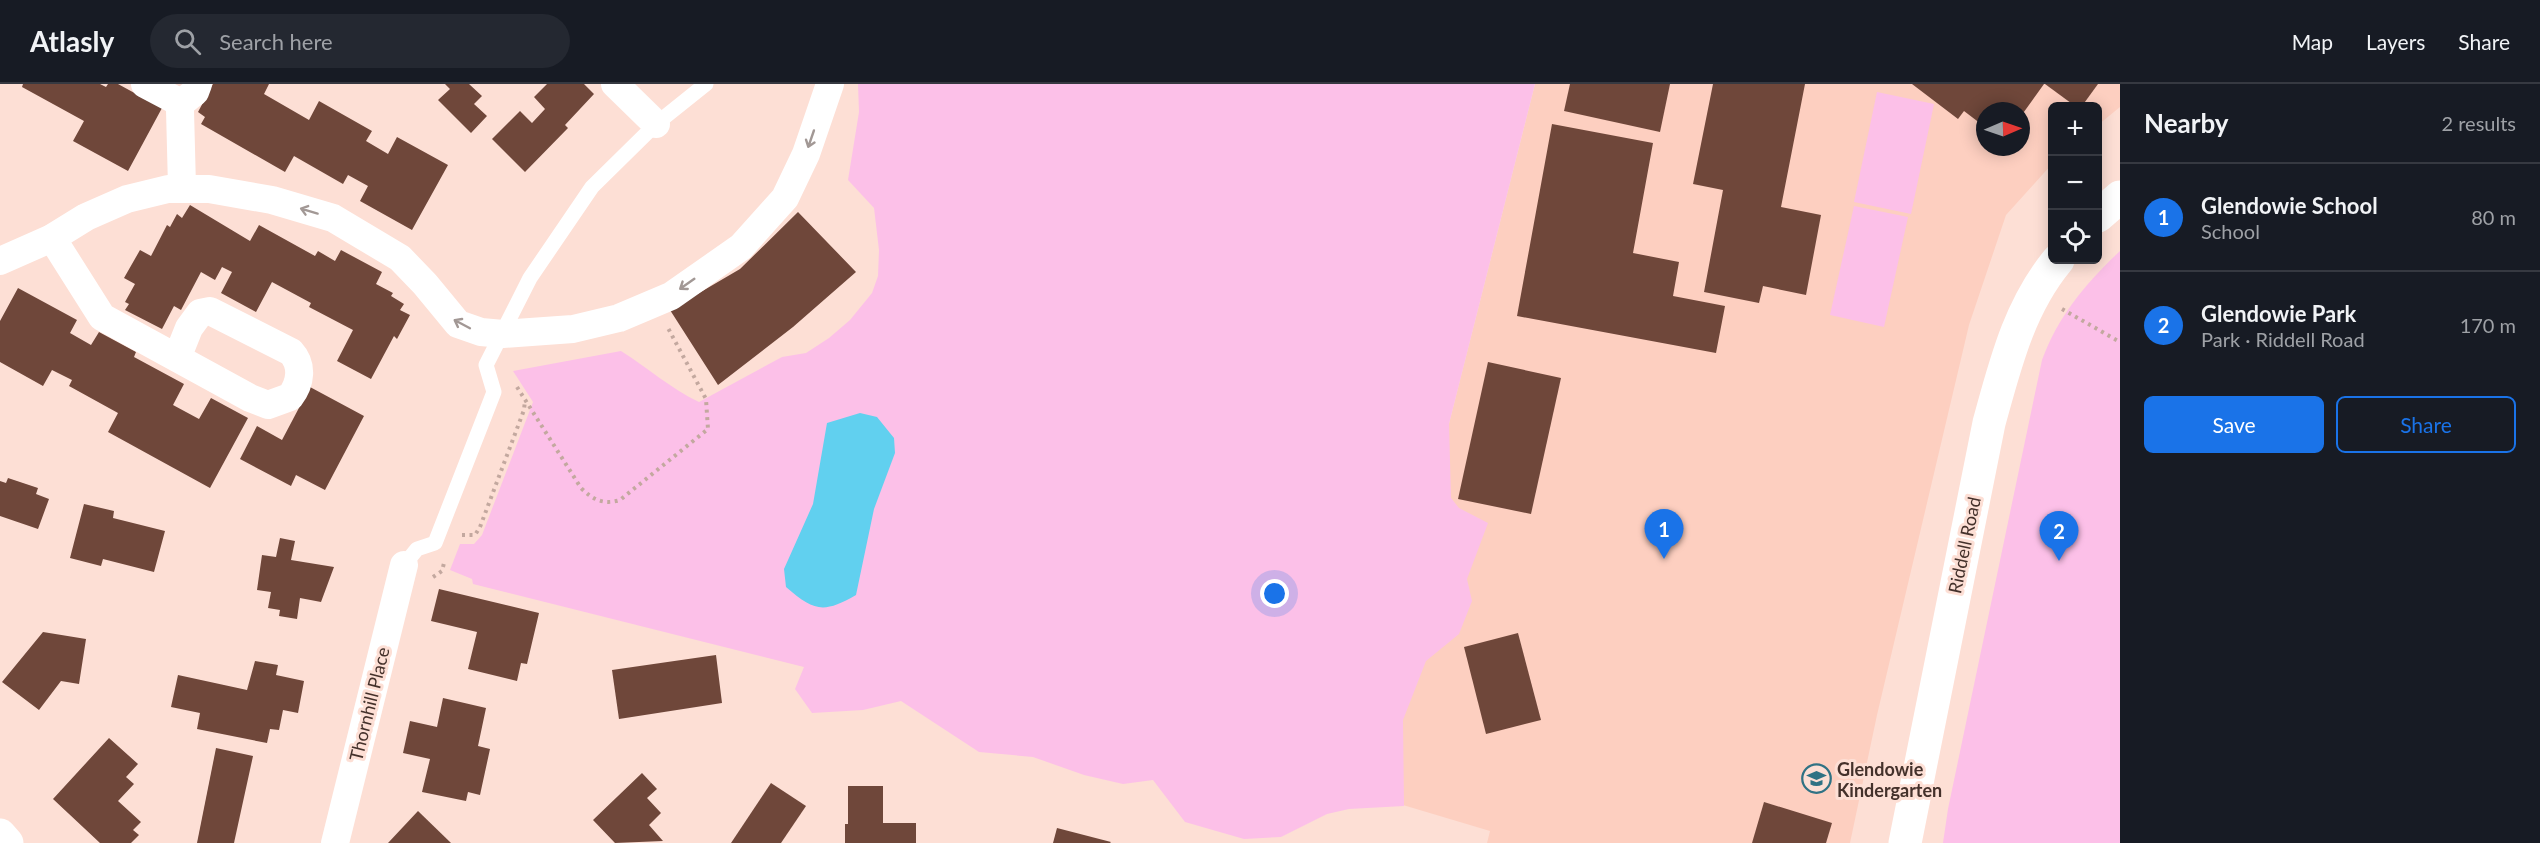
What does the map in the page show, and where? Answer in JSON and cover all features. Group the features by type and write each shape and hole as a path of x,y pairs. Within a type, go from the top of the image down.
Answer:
{"street":[{"path":"146,84 189,94 182,187"},
{"path":"615,84 656,124"},
{"path":"0,261 52,238 86,217 127,199 182,187 272,200 333,218 400,258 458,324 481,332 503,334 573,328 619,318 671,296 741,247 785,198 806,154 830,84"},
{"path":"2102,212 2120,197"},
{"path":"52,238 102,317 177,358"},
{"name":"Riddell Road","path":"1905,843 1989,423 2004,368 2025,309 2045,275 2055,264"},
{"name":"Thornhill Place","path":"335,843 404,565"},
{"path":"0,835 6,843"}],"lane":[{"path":"404,565 417,549 435,543 494,392 486,365 530,278 591,187 656,124 706,84"}],"path":[{"path":"2061,309 2120,342"},
{"path":"515,384 581,488 590,497 608,504 620,500 708,429 706,399 665,323"},
{"path":"455,535 469,537 480,527 524,410 525,399"},
{"path":"433,577 442,571 448,553"}],"shaded area":[{"path":"858,84 1535,84 1449,424 1451,498 1459,508 1488,523 1467,579 1472,601 1459,634 1426,661 1403,720 1404,806 1349,809 1327,814 1281,837 1244,839 1185,822 1153,780 1123,784 1084,775 1033,757 979,752 901,701 863,710 812,713 795,689 804,667 473,584 472,579 450,570 460,544 474,544 482,535 533,402 513,371 621,351 699,402 782,357 806,353 829,338 850,320 872,293 878,276 879,250 874,208 848,180 859,112"},
{"path":"1535,84 2120,84 2120,107 2102,122 2102,102 2048,102 2048,168 2006,215 1969,325 1877,715 1850,843 1487,843 1490,831 1356,791"},
{"path":"1877,92 1934,104 1911,214 1854,202"},
{"path":"1854,206 1908,217 1884,327 1830,315"},
{"path":"2120,251 2120,843 1943,843 1948,809 2042,360 2056,329 2074,301"}],"water":[{"path":"860,413 877,417 894,438 895,453 874,509 856,595 835,605 819,607 804,601 786,587 784,569 813,504 827,423"}],"building":[{"path":"23,84 100,84 106,87 108,84 118,84 162,108 128,171 73,141 84,121 22,87"},
{"path":"213,84 269,84 264,94 309,120 319,101 372,131 366,141 388,154 397,137 448,165 412,230 360,201 368,186 348,175 343,184 294,156 285,172 201,124 205,117 198,112"},
{"path":"445,84 469,84 482,96 474,104 487,116 471,133 438,100 450,89"},
{"path":"547,84 584,84 594,94 565,125 568,128 525,172 492,139 520,111 532,123 545,109 534,97"},
{"path":"1570,84 1670,84 1660,132 1564,111"},
{"path":"1713,84 1805,84 1781,207 1821,215 1806,295 1763,286 1759,303 1704,292 1723,190 1693,184"},
{"path":"1912,84 2044,84 2030,103 1976,102 1976,120 1964,111 1958,119"},
{"path":"2045,84 2098,84 2085,102 2070,102"},
{"path":"1552,124 1653,143 1633,253 1679,262 1673,296 1725,306 1716,353 1517,316"},
{"path":"190,205 250,241 259,225 315,256 318,251 335,261 341,250 382,272 376,284 393,293 391,296 404,304 400,310 410,315 397,339 394,336 371,379 337,361 353,330 309,307 311,303 272,282 256,312 221,293 232,272 222,267 215,280 201,272 181,310 174,306 162,329 125,310 129,304 125,302 135,284 124,278 140,250 151,256 167,225 170,227 177,214 182,218"},
{"path":"798,212 856,272 793,327 718,385 670,310 740,269"},
{"path":"18,288 77,320 70,333 91,345 99,332 136,352 134,357 184,384 173,405 199,419 211,398 248,418 210,488 108,432 118,413 69,386 72,380 52,370 43,386 0,362 0,321"},
{"path":"1488,362 1561,378 1531,514 1458,499"},
{"path":"310,387 364,416 325,490 296,475 291,486 240,459 257,426 282,440"},
{"path":"8,478 38,488 36,494 49,499 38,529 0,516 0,481 6,483"},
{"path":"84,504 114,511 113,518 165,531 154,572 103,559 101,566 70,558"},
{"path":"280,538 295,541 291,560 334,567 321,602 300,598 297,619 279,616 280,610 268,608 271,592 257,590 262,555 276,557"},
{"path":"439,589 539,613 527,664 521,663 517,681 468,669 477,632 431,621"},
{"path":"43,632 86,639 79,684 61,681 39,710 2,682"},
{"path":"1518,633 1541,720 1486,734 1464,647"},
{"path":"716,655 722,703 619,719 612,670"},
{"path":"255,661 278,665 276,675 304,681 298,713 283,710 279,730 270,729 267,743 197,729 200,713 171,707 178,675 247,690"},
{"path":"443,698 486,708 478,746 490,749 480,795 468,792 466,801 422,792 430,759 403,753 410,721 437,727"},
{"path":"109,738 138,764 126,777 134,784 118,801 141,822 133,830 139,835 131,843 100,843 53,799"},
{"path":"216,748 253,756 234,843 197,843"},
{"path":"642,773 657,789 647,798 661,813 649,825 663,841 615,843 593,820"},
{"path":"771,783 806,806 781,843 731,843"},
{"path":"848,786 883,786 883,823 916,823 916,843 845,843 845,824 848,824"},
{"path":"1764,802 1832,823 1826,843 1752,843"},
{"path":"418,811 451,843 388,843"},
{"path":"1057,828 1111,842 1053,843"}],"place":[{"name":"Glendowie School","path":"1664,559"},
{"name":"Glendowie Park","path":"2059,561"},
{"name":"Glendowie Kindergarten","path":"1816,779"}]}
